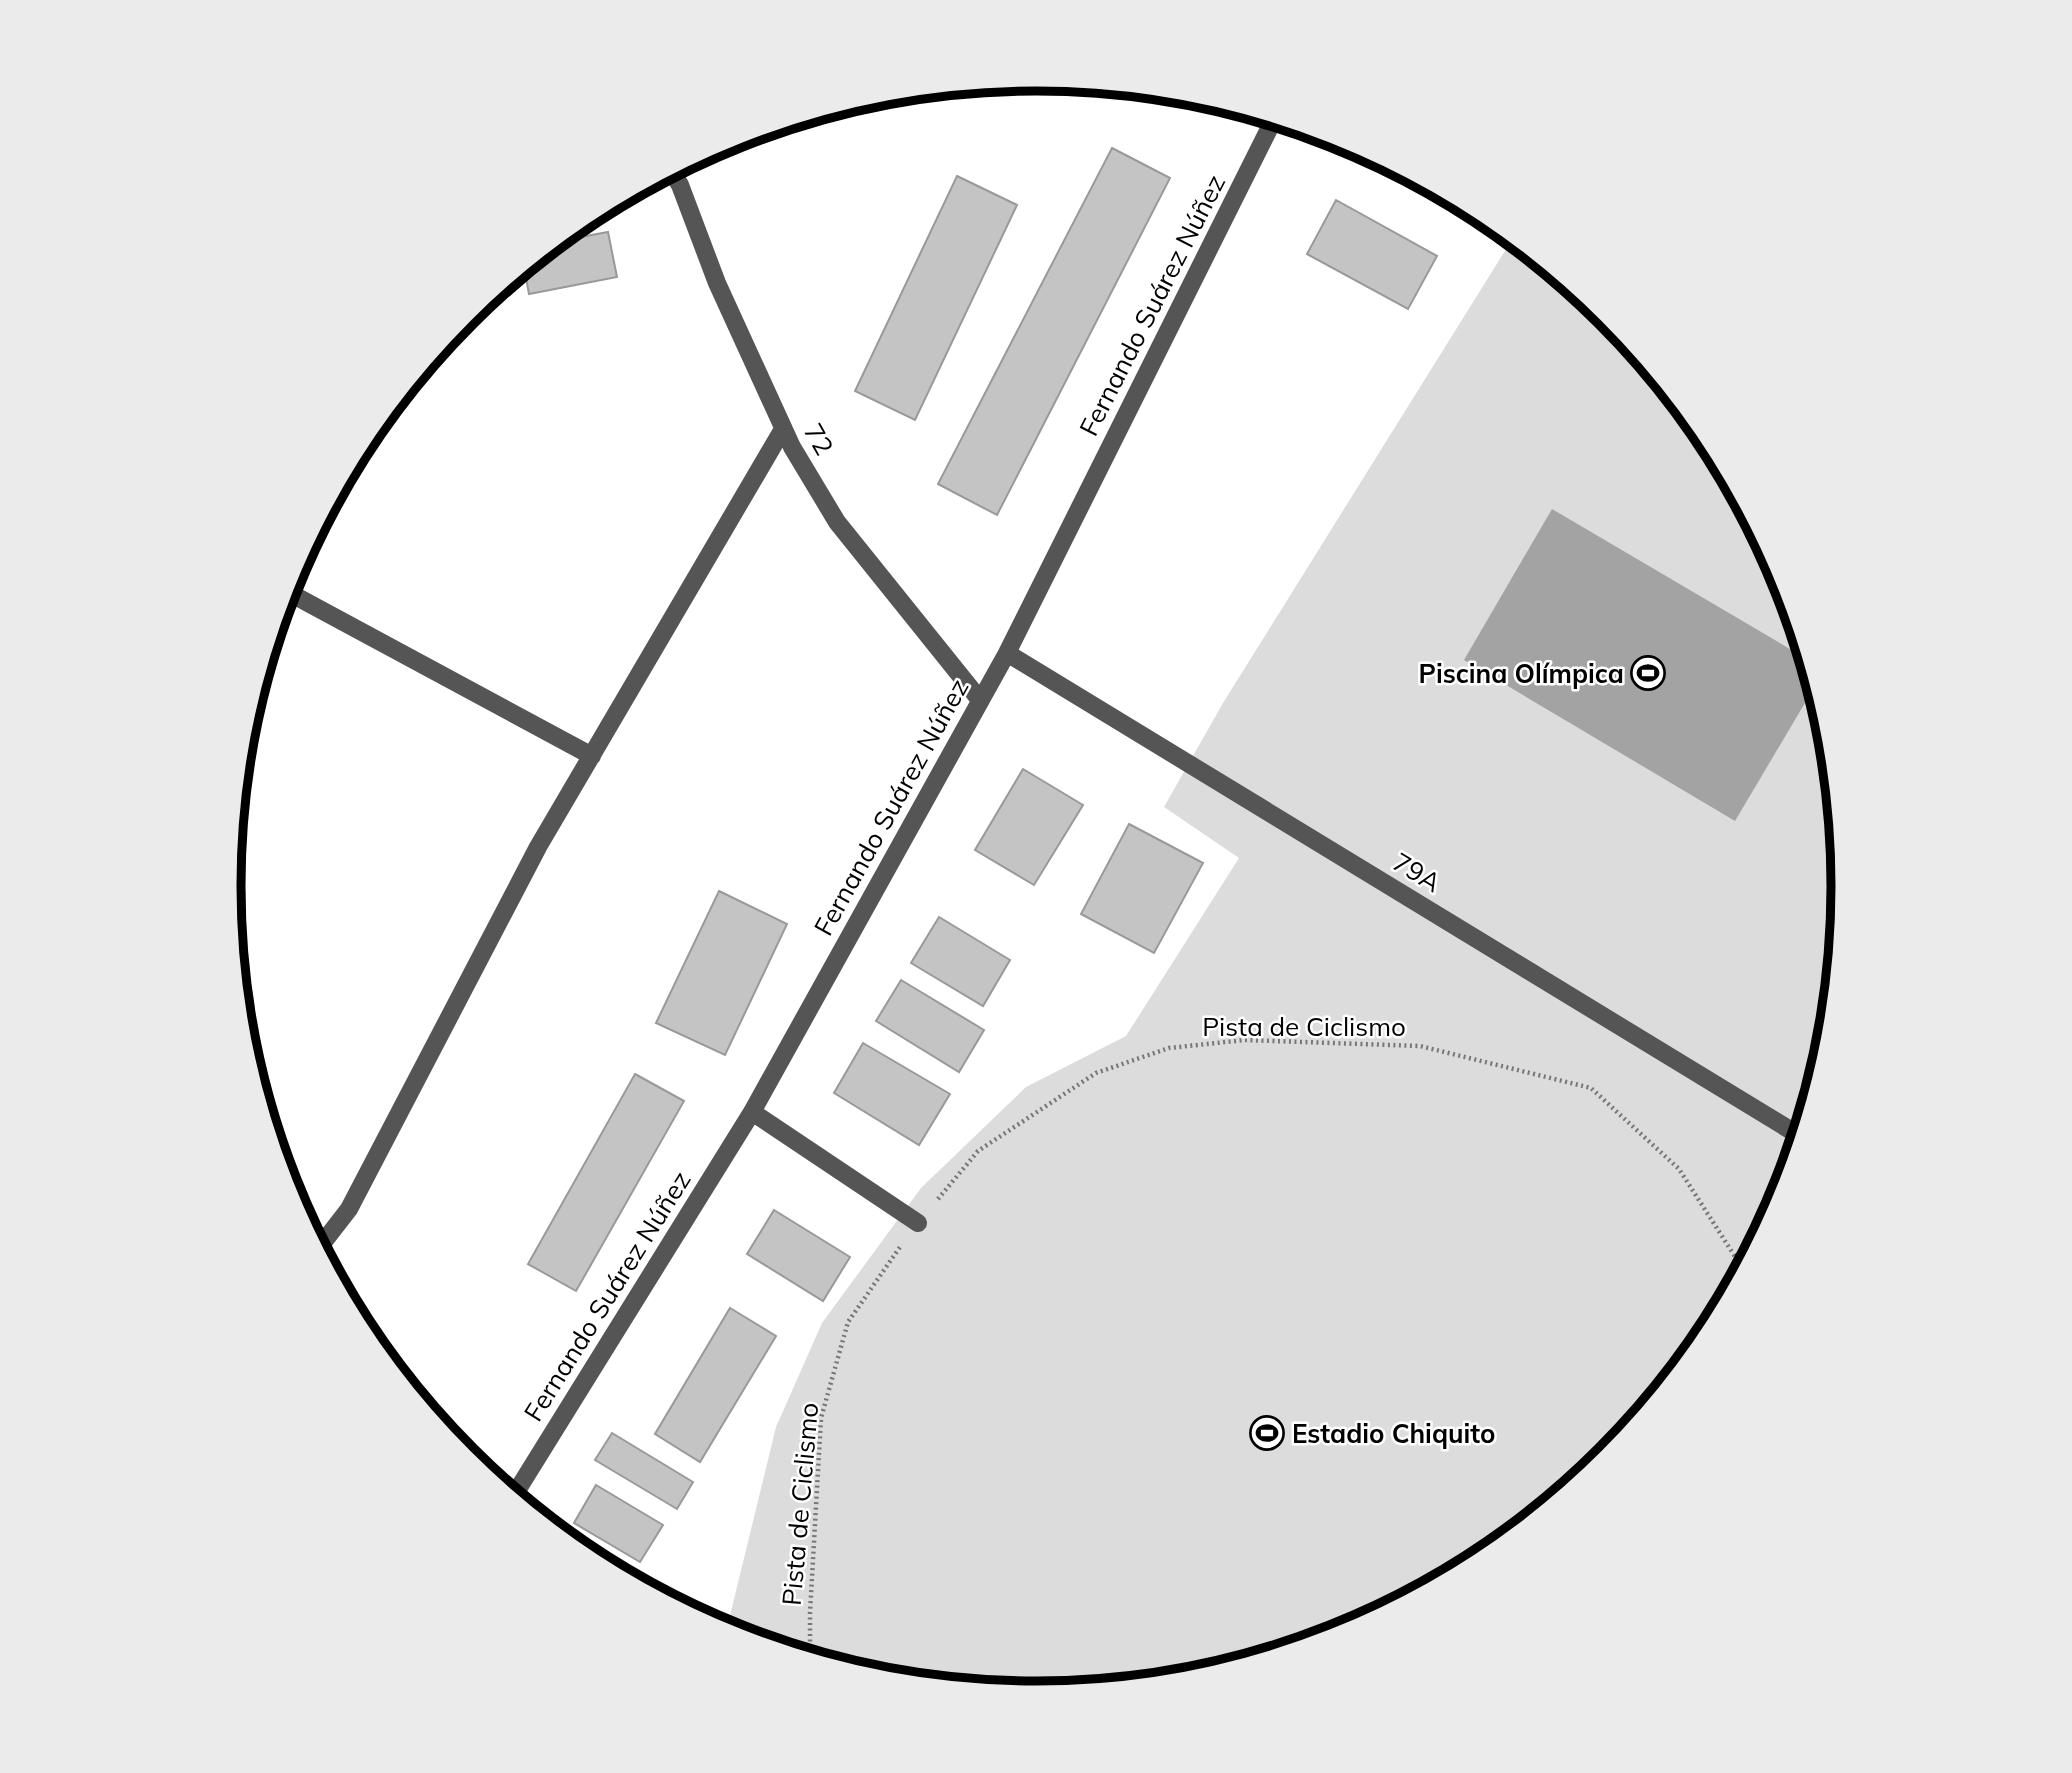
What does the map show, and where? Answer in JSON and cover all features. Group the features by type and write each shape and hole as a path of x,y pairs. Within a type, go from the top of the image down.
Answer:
{"street":[{"name":"Fernando Suárez Núñez","path":"517,1490 752,1112 1007,653 1270,126"},
{"name":"72","path":"676,178 717,284 783,429 837,522 980,700"},
{"path":"324,1241 349,1209 538,847 783,429"},
{"path":"296,596 592,756"},
{"name":"79A","path":"1007,653 1792,1131"},
{"path":"752,1112 918,1223"}],"path":[{"name":"Pista de Ciclismo","path":"810,1649 821,1418 848,1322 918,1223 978,1151 1096,1073 1169,1048 1245,1040 1420,1046 1591,1088 1679,1169 1737,1260"}],"shaded area":[{"path":"1508,246 1561,288 1634,362 1667,402 1725,489 1771,582 1789,631 1816,731 1830,834 1830,939 1825,990 1816,1042 1789,1142 1771,1191 1725,1284 1667,1371 1599,1449 1561,1485 1478,1548 1434,1575 1388,1600 1292,1640 1191,1667 1140,1675 1036,1682 932,1675 881,1667 780,1640 729,1620 776,1427 822,1323 921,1188 1026,1087 1126,1036 1239,858 1164,807 1223,703"},
{"name":"Piscina Olímpica","path":"1552,509 1795,652 1808,698 1735,821 1464,660"}],"building":[{"path":"1112,148 1170,178 997,515 938,484"},
{"path":"957,176 1017,205 915,420 855,391"},
{"path":"1336,200 1437,256 1408,309 1307,254"},
{"path":"608,232 617,277 529,294 526,276 576,238"},
{"path":"1023,769 1083,805 1034,885 975,850"},
{"path":"1129,824 1203,863 1154,953 1081,914"},
{"path":"719,891 787,924 725,1055 656,1023"},
{"path":"939,917 1010,960 983,1006 911,963"},
{"path":"901,980 984,1030 959,1072 876,1021"},
{"path":"863,1043 950,1094 919,1145 834,1093"},
{"path":"635,1074 684,1101 576,1291 528,1264"},
{"path":"774,1210 850,1257 823,1301 747,1254"},
{"path":"730,1308 776,1336 700,1462 655,1434"},
{"path":"612,1433 693,1482 677,1509 595,1460"},
{"path":"596,1485 663,1525 640,1562 574,1523"}],"place":[{"name":"Piscina Olímpica","path":"1648,673"},
{"name":"Estadio Chiquito","path":"1267,1433"}]}
